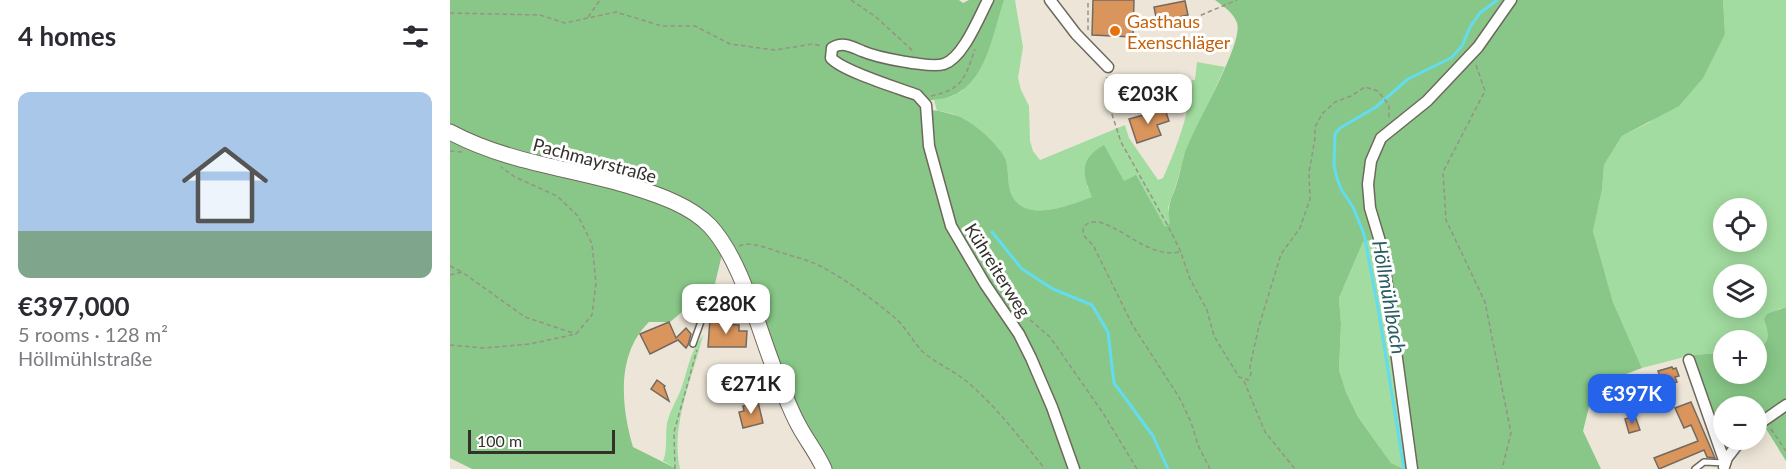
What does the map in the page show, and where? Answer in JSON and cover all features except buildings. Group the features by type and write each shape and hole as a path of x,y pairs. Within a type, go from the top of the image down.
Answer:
{"street":[{"path":"832,48 842,44 880,57 920,64 942,65 960,52 988,0"},
{"path":"1050,0 1076,34 1108,67"},
{"path":"1412,469 1382,248 1370,208 1369,172 1375,149 1381,138 1426,101 1472,53 1511,0"},
{"name":"Kühreiterweg","path":"832,48 831,58 835,63 917,95 924,101 927,109 929,146 951,226 1031,357 1074,469"},
{"name":"Pachmayrstraße","path":"450,132 495,153 609,180 658,196 696,215 710,226 741,278 792,411 824,469"},
{"path":"1689,360 1724,466"},
{"path":"1767,419 1786,405"},
{"path":"1724,466 1734,450"}],"lane":[{"path":"695,344 704,313 713,308 750,304"},
{"path":"1695,469 1704,462 1724,466"}],"path":[{"path":"587,18 600,0"},
{"path":"851,0 876,17 916,53"},
{"path":"1088,0 1088,33"},
{"path":"1187,21 1237,0"},
{"path":"450,13 540,15 565,23 616,12 662,26 695,26 730,44 775,50 813,44 832,48"},
{"path":"1472,53 1485,91 1443,172 1446,220 1485,302 1511,433 1502,469"},
{"path":"1108,67 1108,102 1117,133 1168,226 1190,279 1207,310 1214,336 1239,377 1244,380 1265,432 1295,469"},
{"path":"1244,380 1248,380 1251,375 1250,366 1259,326 1281,254 1300,228 1310,199 1309,172 1315,127 1322,114 1335,102 1365,87 1377,91 1389,105"},
{"path":"450,345 484,348 530,344 576,334 592,315 596,283 592,244 578,216 557,196 515,177 494,162 495,153"},
{"path":"1180,252 1172,253 1149,247 1103,223 1093,221 1083,228 1083,234 1093,245 1133,326 1179,397 1210,469"},
{"path":"728,253 742,244 765,247 819,266 852,286 894,318 921,350 965,380 986,399 1045,469"},
{"path":"450,266 525,316 576,334"},
{"path":"450,274 462,272"},
{"path":"1009,302 1050,337 1103,413 1137,469"},
{"path":"675,469 674,432 695,344"},
{"path":"1767,430 1786,451"}],"green space":[{"path":"450,0 959,0 963,3 969,0 1004,0 989,49 978,73 957,94 942,99 920,101 924,109 961,118 992,141 1006,160 1012,196 1028,209 1050,210 1092,197 1086,181 1085,168 1090,156 1104,145 1124,181 1136,175 1165,227 1170,223 1169,207 1184,156 1233,49 1237,34 1237,23 1233,16 1215,0 1723,0 1725,34 1703,78 1679,106 1622,136 1604,165 1602,190 1593,231 1613,302 1642,368 1605,382 1590,403 1583,431 1601,469 1415,469 1384,236 1363,242 1339,298 1341,324 1339,370 1358,417 1391,463 1404,469 829,469 799,418 723,250 713,292 699,291 688,307 670,322 649,322 638,335 626,365 624,398 633,447 677,469 472,469 450,458"},
{"path":"1004,0 1015,0 1023,47 1018,78 1029,106 1030,141 1033,151 1040,160 1125,125 1129,138 1158,180 1163,178 1182,131 1192,80 1195,80 1197,62 1225,67 1184,156 1168,208 1171,223 1165,228 1135,176 1124,182 1087,186 1093,197 1050,210 1039,211 1019,205 1010,193 1006,160 999,148 966,120 937,111 934,100 962,91"},
{"path":"1723,0 1786,0 1786,307 1767,317 1767,264 1713,264 1713,318 1766,318 1766,330 1713,330 1713,354 1692,355 1642,368 1613,302 1593,231 1602,190 1604,165 1622,136 1650,122 1725,34"},
{"path":"1385,236 1415,469 1404,469 1391,463 1358,417 1339,370 1341,324 1339,298 1363,242"},
{"path":"1786,307 1786,402 1767,415 1767,396 1713,396 1713,418 1692,355 1713,354 1713,384 1767,384 1768,337 1764,319 1767,318 1767,314"},
{"path":"703,335 680,419 678,453 680,469 677,469 663,461 667,423 692,355"},
{"path":"1786,408 1786,461 1767,430 1767,421"}],"waterway":[{"name":"Höllmühlbach","path":"1404,469 1364,234 1353,207 1341,189 1337,178 1334,166 1335,134 1340,128 1376,107 1408,79 1451,58 1462,46 1470,27 1480,13 1497,0"},
{"path":"992,232 1022,269 1053,289 1092,305 1108,332 1114,383 1153,436 1168,469"}],"place":[{"name":"Gasthaus Exenschläger","path":"1115,31"}]}
